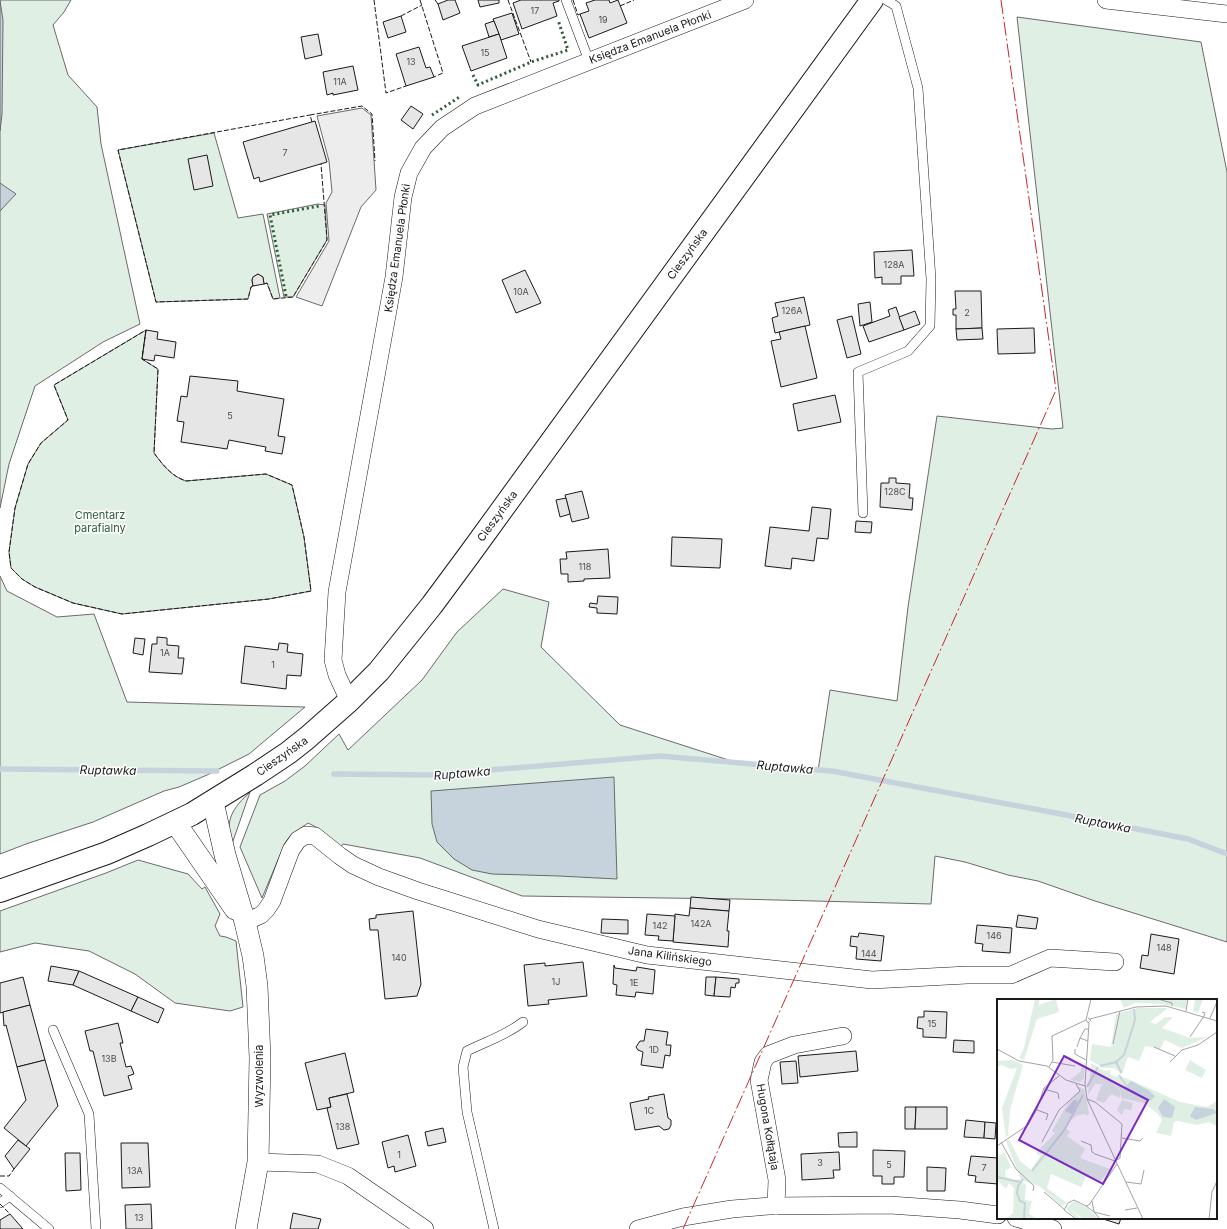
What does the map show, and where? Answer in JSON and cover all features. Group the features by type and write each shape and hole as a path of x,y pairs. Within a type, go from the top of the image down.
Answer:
{"main road":[{"name":"Cieszyńska","path":"0,891 107,853 175,822 211,802 288,753 349,701 394,654 432,605 872,0"}],"street":[{"name":"Księdza Emanuela Płonki","path":"349,701 337,675 333,660 337,592 394,277 403,197 409,173 423,148 442,128 475,106 745,0"},
{"path":"1106,0 1227,14"},
{"name":"Wyzwolenia","path":"211,802 245,922 257,986 260,1058 258,1162 246,1229"},
{"name":"Wyzwolenia","path":"175,822 245,922"},
{"name":"Jana Kilińskiego","path":"245,922 261,916 266,910 272,901 291,850 298,840 306,835 315,836 353,865 379,877 418,891 538,929 647,955 872,980 967,975 1011,975 1050,958 1115,962"},
{"name":"Hugona Kołłątaja","path":"776,1206 777,1180 760,1080 763,1062 768,1055 794,1045 843,1036"},
{"path":"258,1162 318,1164 348,1176 425,1229"},
{"path":"638,1229 690,1216 732,1209 776,1206 890,1205 960,1210 997,1215"},
{"path":"1023,1219 1053,1229"}],"lane":[{"path":"566,0 589,61"},
{"path":"863,513 858,372 908,351 930,326 931,279 918,88 896,6 886,0"},
{"path":"494,1229 467,1112 463,1067 467,1051 481,1043 510,1032 523,1022"},
{"path":"53,1030 89,1114 96,1229"},
{"path":"0,1188 50,1229"},
{"path":"0,1203 10,1196"}],"green space":[{"path":"0,0 71,0 64,12 53,25 68,75 97,107 101,144 140,324 103,342 35,386 9,464 0,508"},
{"path":"1017,17 1201,42 1227,172 1227,942 1095,901 1038,881 1008,875 965,862 935,856 931,904 738,899 522,896 420,858 343,844 339,849 316,827 308,823 291,835 285,843 262,898 240,847 260,795 285,781 305,766 339,734 348,750 422,680 457,632 503,589 549,602 541,647 620,725 744,765 818,771 830,690 897,701 908,607 937,416 1052,429 1063,428"},
{"path":"214,133 238,218 263,214 280,298 273,299 267,283 264,284 263,277 258,274 253,277 253,286 251,287 248,299 156,302 118,150"},
{"path":"318,204 325,205 327,240 293,297 284,297 267,214"},
{"name":"Cmentarz parafialny","path":"146,330 142,359 158,369 154,453 164,466 172,473 186,481 266,474 292,485 304,537 311,591 269,599 122,614 73,603 35,587 22,579 11,568 9,552 15,508 28,464 41,443 68,420 54,385"},
{"path":"0,576 7,591 57,617 94,614 127,702 305,707 249,754 207,775 179,787 164,791 93,822 0,854"},
{"path":"250,792 232,844 229,828 232,815 235,809"},
{"path":"138,860 188,874 202,889 205,887 220,914 215,926 220,936 236,941 243,1007 230,1011 175,1003 135,974 89,951 35,943 0,952 0,911"}],"shaded area":[{"path":"0,1 3,20 2,114 0,131"},
{"path":"362,108 371,115 376,190 361,207 322,306 296,297 329,241 326,203 332,192 329,161 317,116"},
{"path":"0,183 16,194 0,211"},
{"path":"614,777 617,879 492,874 472,870 454,859 437,842 432,824 431,791"}],"building":[{"path":"448,0 455,0 460,13 443,20 438,4"},
{"path":"478,0 499,0 499,3 480,7"},
{"path":"521,0 559,0 553,3 557,16 522,29 513,3"},
{"path":"595,0 609,0 610,3 618,0 627,23 589,38 580,14 589,11 586,3"},
{"path":"512,13 519,34 501,40 493,19"},
{"path":"401,16 406,32 388,38 383,22"},
{"path":"494,21 499,34 489,37 485,24"},
{"path":"318,34 322,55 305,59 301,37"},
{"path":"499,34 507,58 471,71 462,46"},
{"path":"419,47 426,68 430,67 434,77 406,86 396,54"},
{"path":"353,66 358,90 327,95 323,72"},
{"path":"411,106 423,114 413,129 401,120"},
{"path":"315,121 327,162 260,182 259,177 254,179 243,142"},
{"path":"207,155 213,186 194,190 188,159"},
{"path":"912,250 914,276 901,276 901,284 882,284 882,277 875,278 874,252"},
{"path":"525,270 541,303 516,313 502,280"},
{"path":"258,274 263,277 264,284 253,286 253,277"},
{"path":"955,291 981,291 982,328 956,329 956,315 953,315 953,309 956,309"},
{"path":"804,297 810,325 775,333 772,318 778,316 775,303"},
{"path":"870,302 872,322 860,326 858,304"},
{"path":"896,307 904,330 869,342 863,326 890,316 888,310"},
{"path":"915,311 920,324 904,330 899,317"},
{"path":"852,316 861,354 847,358 837,320"},
{"path":"805,326 817,378 781,387 771,341 781,339 779,332"},
{"path":"982,328 983,339 957,340 956,329"},
{"path":"1034,328 1035,353 998,354 997,329"},
{"path":"146,330 158,332 157,339 176,342 174,358 155,355 154,361 142,359"},
{"path":"190,376 238,381 237,391 284,399 278,436 285,437 282,454 265,451 266,447 229,440 227,449 181,442 184,422 177,421 181,396 187,397"},
{"path":"835,395 841,422 798,431 793,404"},
{"path":"889,478 896,478 896,483 910,484 909,498 913,498 912,510 880,507 881,483 889,483"},
{"path":"582,491 589,518 572,522 565,495"},
{"path":"566,498 570,514 560,517 556,500"},
{"path":"812,507 831,509 828,539 817,538 814,561 792,558 791,569 765,566 770,527 809,531"},
{"path":"856,521 872,522 871,533 855,532"},
{"path":"672,537 722,539 720,568 671,566"},
{"path":"608,549 610,578 584,579 584,581 568,582 568,574 561,574 560,559 567,559 566,552"},
{"path":"598,596 618,597 617,614 597,613 597,608 589,607 590,603 597,604"},
{"path":"157,637 167,638 167,645 179,646 178,658 184,658 182,674 149,672 152,644 157,644"},
{"path":"135,638 145,639 143,655 133,653"},
{"path":"279,643 288,644 287,652 303,654 301,676 287,675 286,689 241,683 245,646 278,650"},
{"path":"691,897 730,900 729,911 690,908"},
{"path":"690,908 729,911 727,931 729,931 728,947 673,942 675,914 689,916"},
{"path":"413,911 421,984 417,996 385,999 378,930 370,930 369,919 376,918 376,915"},
{"path":"647,914 675,916 673,941 658,940 659,936 645,935"},
{"path":"1018,915 1038,918 1036,929 1016,927"},
{"path":"602,919 628,920 628,934 601,933"},
{"path":"977,925 1012,928 1010,953 982,951 983,944 975,943"},
{"path":"859,933 884,936 881,961 856,959 857,947 850,946 851,936 858,937"},
{"path":"1151,934 1179,939 1174,974 1140,968 1142,955 1148,956"},
{"path":"583,962 587,996 548,1000 549,1004 528,1006 524,965 545,963 545,966"},
{"path":"614,965 615,968 636,971 637,967 655,970 653,994 636,992 635,997 616,995 617,985 613,984"},
{"path":"51,966 79,971 73,985 48,981"},
{"path":"79,971 138,997 131,1011 73,985"},
{"path":"23,977 30,1005 0,1013 0,983"},
{"path":"706,977 716,977 714,996 705,995"},
{"path":"716,977 739,979 739,983 736,983 735,988 731,987 730,997 714,996"},
{"path":"138,997 164,1009 158,1023 131,1011"},
{"path":"30,1005 45,1060 17,1067 6,1025 4,1026 3,1012"},
{"path":"924,1011 947,1012 946,1038 923,1037 923,1029 917,1028 918,1017 924,1017"},
{"path":"118,1023 123,1043 120,1043 126,1067 131,1066 134,1074 128,1076 132,1089 104,1096 93,1051 90,1051 85,1031"},
{"path":"646,1029 668,1032 666,1045 671,1045 670,1056 665,1055 663,1068 641,1065 643,1052 638,1050 636,1047 640,1041 644,1041"},
{"path":"954,1040 974,1041 974,1053 953,1052"},
{"path":"856,1051 858,1071 800,1077 798,1056"},
{"path":"345,1053 354,1092 329,1098 331,1107 317,1110 305,1063"},
{"path":"45,1060 58,1106 26,1146 4,1128 26,1100 17,1067"},
{"path":"796,1061 798,1083 782,1084 780,1062"},
{"path":"347,1094 359,1144 337,1149 327,1108 331,1107 329,1098"},
{"path":"664,1094 668,1118 671,1120 669,1129 664,1130 659,1126 635,1130 630,1103"},
{"path":"905,1107 916,1107 915,1129 905,1129"},
{"path":"916,1107 947,1107 947,1129 915,1129"},
{"path":"966,1120 985,1122 984,1138 964,1137"},
{"path":"985,1122 996,1123 995,1139 984,1138"},
{"path":"443,1128 446,1142 428,1146 425,1132"},
{"path":"857,1132 857,1147 839,1147 838,1133"},
{"path":"408,1135 416,1166 395,1172 394,1166 388,1168 382,1142"},
{"path":"18,1140 30,1149 14,1169 5,1156"},
{"path":"121,1143 148,1143 150,1187 122,1188"},
{"path":"873,1150 905,1151 904,1177 894,1177 894,1184 882,1184 882,1176 873,1176"},
{"path":"839,1152 840,1170 833,1170 834,1178 802,1180 801,1154"},
{"path":"65,1153 80,1153 81,1190 66,1191"},
{"path":"971,1156 997,1158 997,1184 975,1182 976,1176 968,1175"},
{"path":"927,1167 946,1168 945,1191 927,1191"},
{"path":"151,1204 152,1229 126,1229 125,1205"},
{"path":"293,1213 321,1219 318,1229 290,1229"},
{"path":"10,1214 23,1229 0,1229 0,1220"},
{"path":"1103,1219 1121,1219 1119,1224"}],"waterway":[{"name":"Ruptawka","path":"334,774 429,775 660,756 832,771 1188,839 1227,854"},
{"name":"Ruptawka","path":"0,769 217,771"}],"hedge":[{"path":"473,75 478,85 531,62 568,50 558,20"},
{"path":"432,115 461,96"},
{"path":"286,296 270,215 319,206"}],"fence":[{"path":"374,0 386,93 406,86"},
{"path":"420,0 443,73 434,77"},
{"path":"435,0 438,4"},
{"path":"508,0 531,62"},
{"path":"573,0 578,15 580,14"},
{"path":"620,6 634,0"},
{"path":"401,16 422,5"},
{"path":"312,122 310,115 362,106 372,114 375,161"},
{"path":"253,286 251,287 248,299 156,302 118,150 310,115"},
{"path":"264,284 267,283 273,299 293,297 327,240 321,164"},
{"path":"146,330 142,359 158,369 154,453 164,466 176,476 186,481 266,474 292,485 304,537 311,591 269,599 122,614 73,603 35,587 22,579 11,568 9,552 15,508 28,464 41,443 68,420 54,385 146,330"},
{"path":"0,1176 9,1176 14,1169"},
{"path":"0,1204 10,1214"}],"power":[{"path":"683,1229 1056,390 1001,0"}]}
